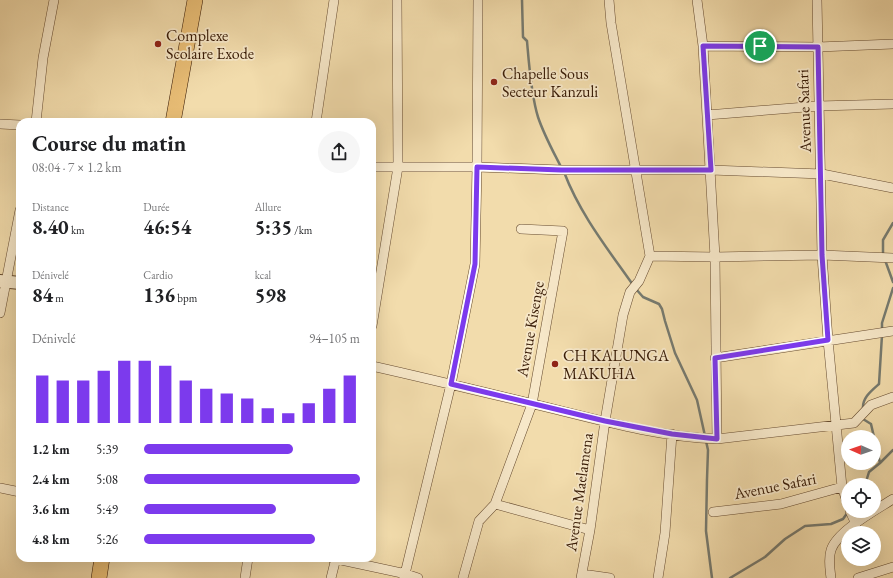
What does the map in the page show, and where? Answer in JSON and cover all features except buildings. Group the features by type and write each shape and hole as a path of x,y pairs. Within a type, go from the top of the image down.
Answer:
{"main road":[{"path":"174,118 194,0"},
{"path":"99,578 101,562"}],"street":[{"path":"36,118 43,58 54,0"},
{"path":"317,118 334,0"},
{"path":"376,302 398,167 397,0"},
{"path":"405,576 451,384 475,264 478,0"},
{"path":"609,0 611,23 650,256 715,257 822,255 887,258"},
{"path":"697,0 703,46 715,257 715,358 710,438"},
{"name":"Avenue Safari","path":"817,0 818,106 822,174 822,255 828,340 841,478"},
{"path":"703,46 818,47 893,44"},
{"path":"707,115 818,106 893,104"},
{"path":"0,124 16,125"},
{"path":"376,167 477,167 563,170 711,170 822,174 893,188"},
{"path":"0,313 3,281 16,227"},
{"name":"Avenue Kisenge","path":"463,578 479,521 496,504 532,404 563,231 521,229"},
{"name":"Avenue Maelamena","path":"582,576 605,421 623,315 630,292 639,281 650,256"},
{"path":"3,281 16,283"},
{"path":"715,358 889,332"},
{"path":"376,367 605,421 672,434 710,438 854,423 871,405 893,397"},
{"path":"658,578 665,533 672,434"},
{"name":"Avenue Safari","path":"713,512 781,504 841,487"},
{"path":"0,488 16,491"},
{"path":"831,578 829,558 831,548 840,536 893,499"},
{"path":"496,504 590,530"},
{"name":"Avenue Safari","path":"854,518 856,524"},
{"path":"245,578 247,562"},
{"path":"331,578 335,562"},
{"path":"351,562 418,578"},
{"path":"858,578 893,567"},
{"path":"582,576 610,578"}],"waterway":[{"path":"522,0 523,37 527,41 531,79 538,117 561,167"},
{"path":"564,172 570,187 586,216 633,285"},
{"path":"883,256 883,240 893,223"},
{"path":"885,260 893,282"},
{"path":"882,330 882,323 893,288"},
{"path":"636,289 643,297 659,304 662,309 675,353 697,400 705,436"},
{"path":"863,409 864,401 870,392 879,384 882,335"},
{"path":"863,416 863,419 871,424 872,430"},
{"path":"706,441 708,450 706,531 712,578"},
{"path":"867,478 869,472 893,450"},
{"path":"730,578 765,557 785,539 805,526 831,524 844,518"}],"place":[{"name":"Complexe Scolaire Exode","path":"158,44"},
{"name":"Chapelle Sous Secteur Kanzuli","path":"494,82"},
{"name":"CH KALUNGA MAKUHA","path":"555,364"}],"route":[{"path":"703,46 760,46 818,47 818,106 822,174 822,255 828,340 715,358 717,439 672,434 605,421 451,384 475,264 477,167 561,170 711,170 703,46"}]}
